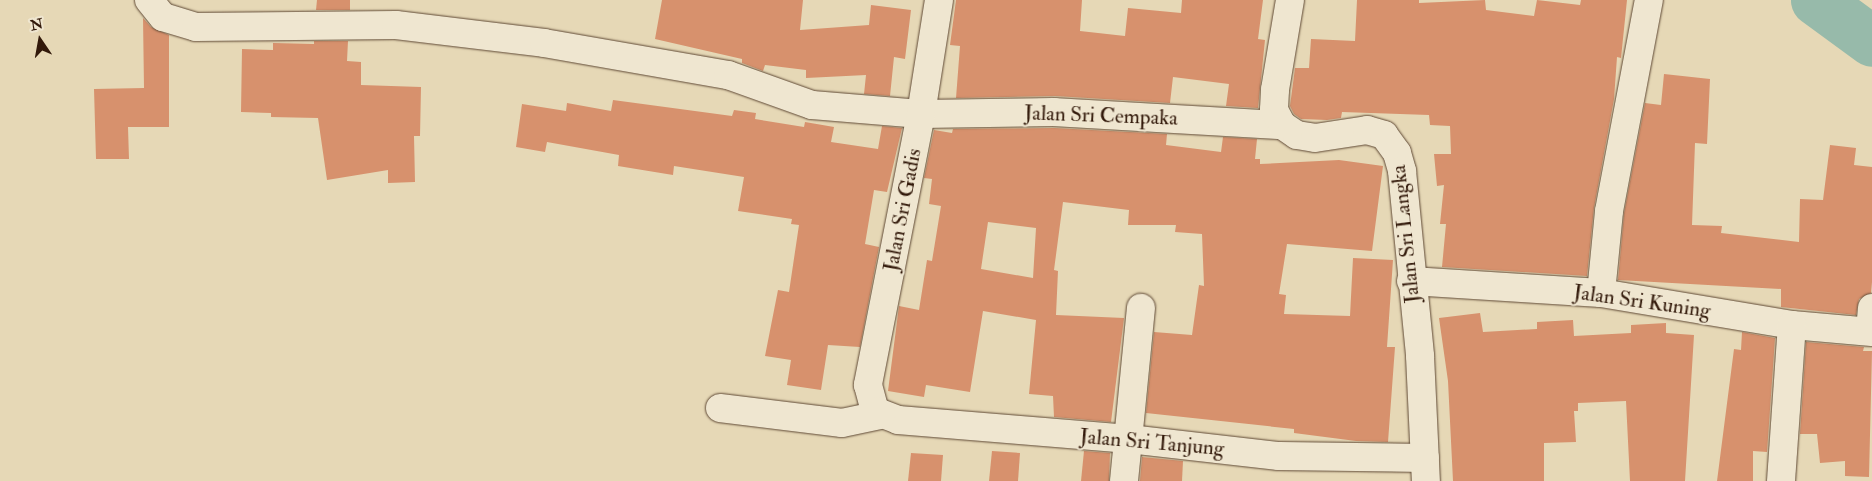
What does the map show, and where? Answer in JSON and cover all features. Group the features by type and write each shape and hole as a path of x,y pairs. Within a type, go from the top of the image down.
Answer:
{"street":[{"name":"Jalan Sri Cempaka","path":"149,0 163,17 196,28 396,25 544,43 728,75 812,105 921,114 1054,112 1282,126"},
{"name":"Jalan Sri Gadis","path":"881,415 872,405 868,385 921,114 939,0"},
{"path":"1282,126 1274,110 1275,90 1290,0"},
{"path":"1600,294 1610,211 1649,0"},
{"name":"Jalan Sri Langka","path":"1282,126 1296,135 1315,138 1367,130 1384,136 1392,142 1402,171 1426,469"},
{"name":"Jalan Sri Kuning","path":"1411,281 1600,294 1792,325 1871,324"},
{"path":"1124,481 1141,308"},
{"path":"1781,481 1792,325"},
{"path":"720,408 842,423 881,415"},
{"name":"Jalan Sri Tanjung","path":"881,415 898,420 1023,433 1129,439 1279,456 1426,469"}],"building":[{"path":"317,0 350,0 350,10 316,10"},
{"path":"662,0 803,0 800,30 869,25 871,5 911,10 905,59 894,57 890,96 864,94 866,75 806,78 806,70 765,65 763,71 742,63 742,59 655,39"},
{"path":"956,0 1082,0 1080,31 1125,36 1128,8 1181,13 1182,0 1263,0 1258,39 1265,40 1258,108 1226,106 1229,84 1173,77 1170,103 1055,96 956,98 960,46 950,45"},
{"path":"1357,0 1419,0 1419,3 1485,0 1486,10 1534,16 1537,0 1580,5 1581,0 1627,0 1621,58 1617,57 1614,99 1594,208 1587,276 1442,267 1446,224 1440,224 1444,185 1437,186 1434,154 1451,154 1450,126 1430,125 1429,115 1342,112 1341,118 1327,120 1301,119 1294,114 1290,106 1295,68 1309,68 1311,39 1355,41"},
{"path":"143,18 151,27 169,35 169,127 128,127 129,159 96,159 94,89 144,88"},
{"path":"314,41 348,41 347,61 361,62 361,85 421,87 420,136 414,136 415,182 388,183 388,170 327,180 318,118 271,117 271,113 241,112 242,49 273,50 273,43 314,44"},
{"path":"1664,74 1710,79 1707,144 1695,143 1692,225 1722,226 1721,233 1799,242 1800,199 1823,200 1830,145 1856,148 1854,165 1872,167 1871,293 1859,299 1856,315 1781,307 1781,289 1618,280 1624,213 1645,103 1661,105"},
{"path":"613,100 732,116 734,110 756,113 755,119 804,127 805,122 834,127 831,142 878,149 882,126 902,128 887,192 874,190 865,244 879,247 860,347 828,345 821,390 787,385 791,360 765,356 778,290 789,292 799,225 791,224 792,219 738,211 744,177 674,166 673,175 618,166 619,155 547,142 545,152 516,147 522,104 566,111 567,103 611,111"},
{"path":"1054,128 1167,134 1166,145 1221,152 1223,137 1257,139 1255,159 1260,159 1260,164 1339,160 1383,166 1372,251 1287,244 1279,294 1286,295 1284,314 1350,316 1353,258 1393,260 1387,347 1395,347 1388,442 1356,441 1294,433 1294,429 1146,413 1154,332 1192,335 1199,285 1204,286 1202,234 1175,232 1176,225 1128,225 1129,210 1063,202 1054,270 1058,271 1056,315 1124,318 1111,422 1054,417 1053,396 1029,394 1036,320 983,311 970,392 926,385 924,397 888,391 899,306 919,310 927,260 932,261 941,206 929,204 932,179 924,178 934,130 952,133 953,129","holes":["988,222 1036,228 1033,278 981,269"]},
{"path":"1480,313 1483,332 1537,329 1537,322 1573,320 1574,336 1631,333 1631,325 1666,323 1666,333 1694,335 1685,481 1630,481 1626,401 1578,403 1578,411 1574,411 1576,442 1544,443 1544,481 1453,481 1448,381 1439,318"},
{"path":"1742,332 1775,338 1767,452 1753,451 1753,481 1717,481 1734,349 1741,350"},
{"path":"1806,342 1864,347 1863,351 1872,351 1869,477 1845,476 1845,461 1820,463 1817,434 1800,434"},
{"path":"992,451 1020,453 1018,481 989,481"},
{"path":"1084,451 1110,453 1109,481 1081,481"},
{"path":"911,453 943,455 941,481 908,481"},
{"path":"1142,457 1183,461 1182,481 1140,481"}],"waterway":[{"path":"1816,0 1872,41"}]}
